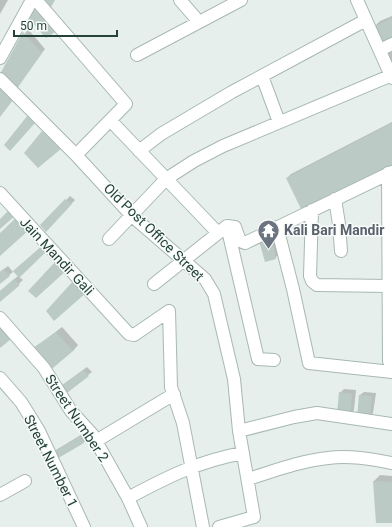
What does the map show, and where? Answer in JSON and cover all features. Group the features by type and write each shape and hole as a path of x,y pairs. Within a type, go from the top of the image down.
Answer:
{"street":[{"path":"0,58 34,0 126,104 76,154"},
{"path":"180,0 199,22"},
{"path":"137,55 241,0"},
{"path":"109,239 166,179 194,161 223,146 392,76 357,0"},
{"path":"139,151 161,134 262,76 366,20"},
{"path":"380,50 392,44"},
{"path":"262,76 279,122"},
{"name":"Old Post Office Street","path":"0,79 76,154 132,216 205,279 214,294 234,379 239,431 254,517 219,527"},
{"path":"110,120 166,179 222,230 258,359 274,360"},
{"path":"154,284 222,230 234,227 240,241 245,243 277,227 312,210 390,173 389,286 391,368 309,363 293,289 277,227"},
{"name":"Jain Mandir Gali","path":"0,193 129,334 134,335 169,311 171,387 174,394"},
{"path":"335,199 341,251"},
{"path":"312,210 310,276 312,281 317,285 389,286"},
{"name":"Street Number 2","path":"0,318 44,368 71,411 96,441 128,498 141,527"},
{"name":"Street Number 1","path":"0,378 21,402 39,431 84,527"},
{"path":"96,441 174,394 183,424 204,527"},
{"path":"239,431 294,417 317,413 392,424"},
{"path":"128,498 192,466 214,458 243,453"},
{"path":"248,479 301,462 329,458 361,458 392,463"},
{"path":"0,495 25,481"}],"building":[{"path":"44,0 55,0 51,7"},
{"path":"34,8 55,32 46,38 29,19"},
{"path":"392,18 392,41 381,46 373,27"},
{"path":"23,32 42,53 16,90 0,74"},
{"path":"0,87 13,100 0,117"},
{"path":"28,115 35,123 10,151 4,145"},
{"path":"392,123 392,167 302,211 286,178"},
{"path":"42,131 62,148 38,168 24,153"},
{"path":"65,199 72,204 46,232 40,225"},
{"path":"11,208 16,215 0,229 0,219"},
{"path":"18,216 30,229 0,256 0,233"},
{"name":"Kali Bari Mandir","path":"271,236 276,259 265,262 259,241"},
{"path":"44,244 48,250 19,278 13,271"},
{"path":"56,261 67,270 36,298 28,291"},
{"path":"3,269 10,276 0,284 0,272"},
{"path":"14,279 20,285 0,302 0,291"},
{"path":"75,279 87,292 54,321 46,311"},
{"path":"0,325 10,340 0,348"},
{"path":"56,332 73,351 47,373 30,350"},
{"path":"83,370 89,376 63,396 58,388"},
{"path":"339,392 352,394 350,415 337,414"},
{"path":"359,395 372,396 370,418 357,417"},
{"path":"80,436 84,443 55,460 51,454"},
{"path":"373,481 392,482 392,523 376,523"}],"place":[{"name":"Kali Bari Mandir","path":"268,250"}]}
